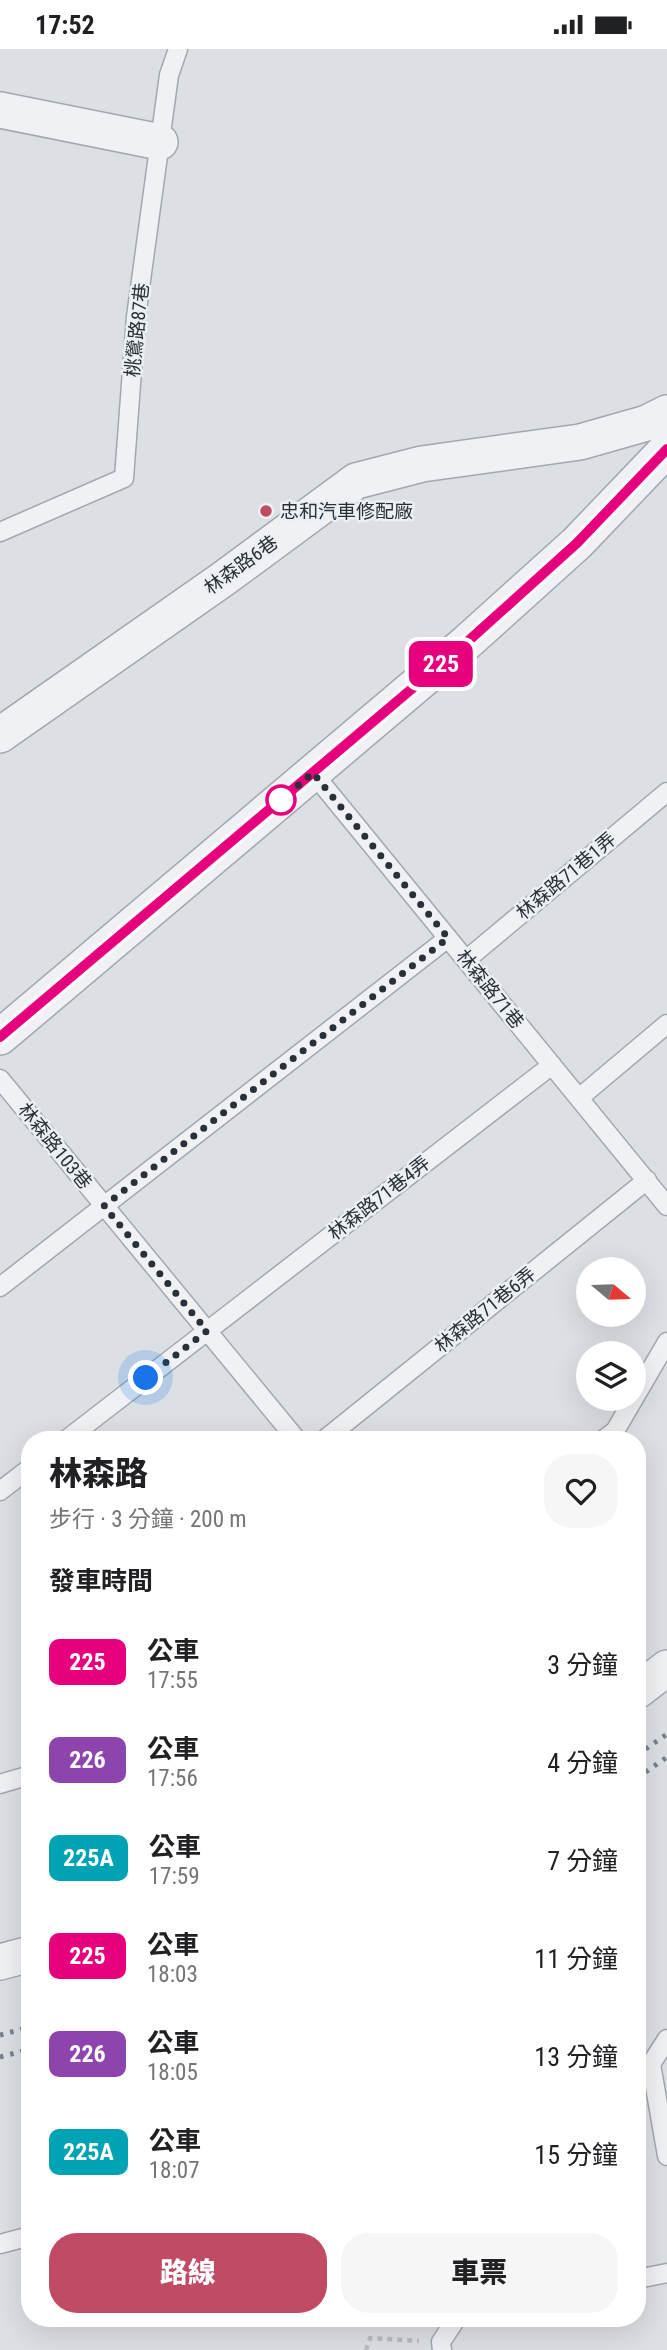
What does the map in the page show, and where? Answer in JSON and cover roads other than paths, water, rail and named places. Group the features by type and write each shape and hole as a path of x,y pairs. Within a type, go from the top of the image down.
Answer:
{"street":[{"path":"0,110 160,142"},
{"name":"林森路6巷","path":"0,735 223,579 356,481 422,464 580,442 647,423 667,413"},
{"path":"0,1037 466,643 577,543 667,449"},
{"path":"646,1684 667,1668"},
{"path":"0,1962 21,1956"}],"lane":[{"name":"桃鶯路87巷","path":"0,532 124,478 136,317 169,75 178,49"},
{"name":"林森路71巷","path":"313,773 667,1206"},
{"name":"林森路71巷1弄","path":"466,960 667,792"},
{"path":"0,1287 448,938"},
{"path":"579,1098 667,1024"},
{"name":"林森路71巷4弄","path":"78,1431 552,1065"},
{"name":"林森路103巷","path":"0,1079 289,1431"},
{"name":"林森路71巷6弄","path":"335,1431 646,1180"},
{"path":"612,1431 667,1342"},
{"path":"0,1491 21,1475"},
{"path":"0,1784 21,1778"},
{"path":"667,2039 651,2064 667,2156"},
{"path":"0,2244 21,2238"},
{"path":"646,2277 667,2273"},
{"path":"441,2346 452,2327"}],"railway":[{"path":"646,1749 667,1734"},
{"path":"646,1772 667,1757"},
{"path":"0,2035 21,2029"},
{"path":"0,2057 21,2051"}],"place":[{"name":"忠和汽車修配廠","path":"266,511"}]}
